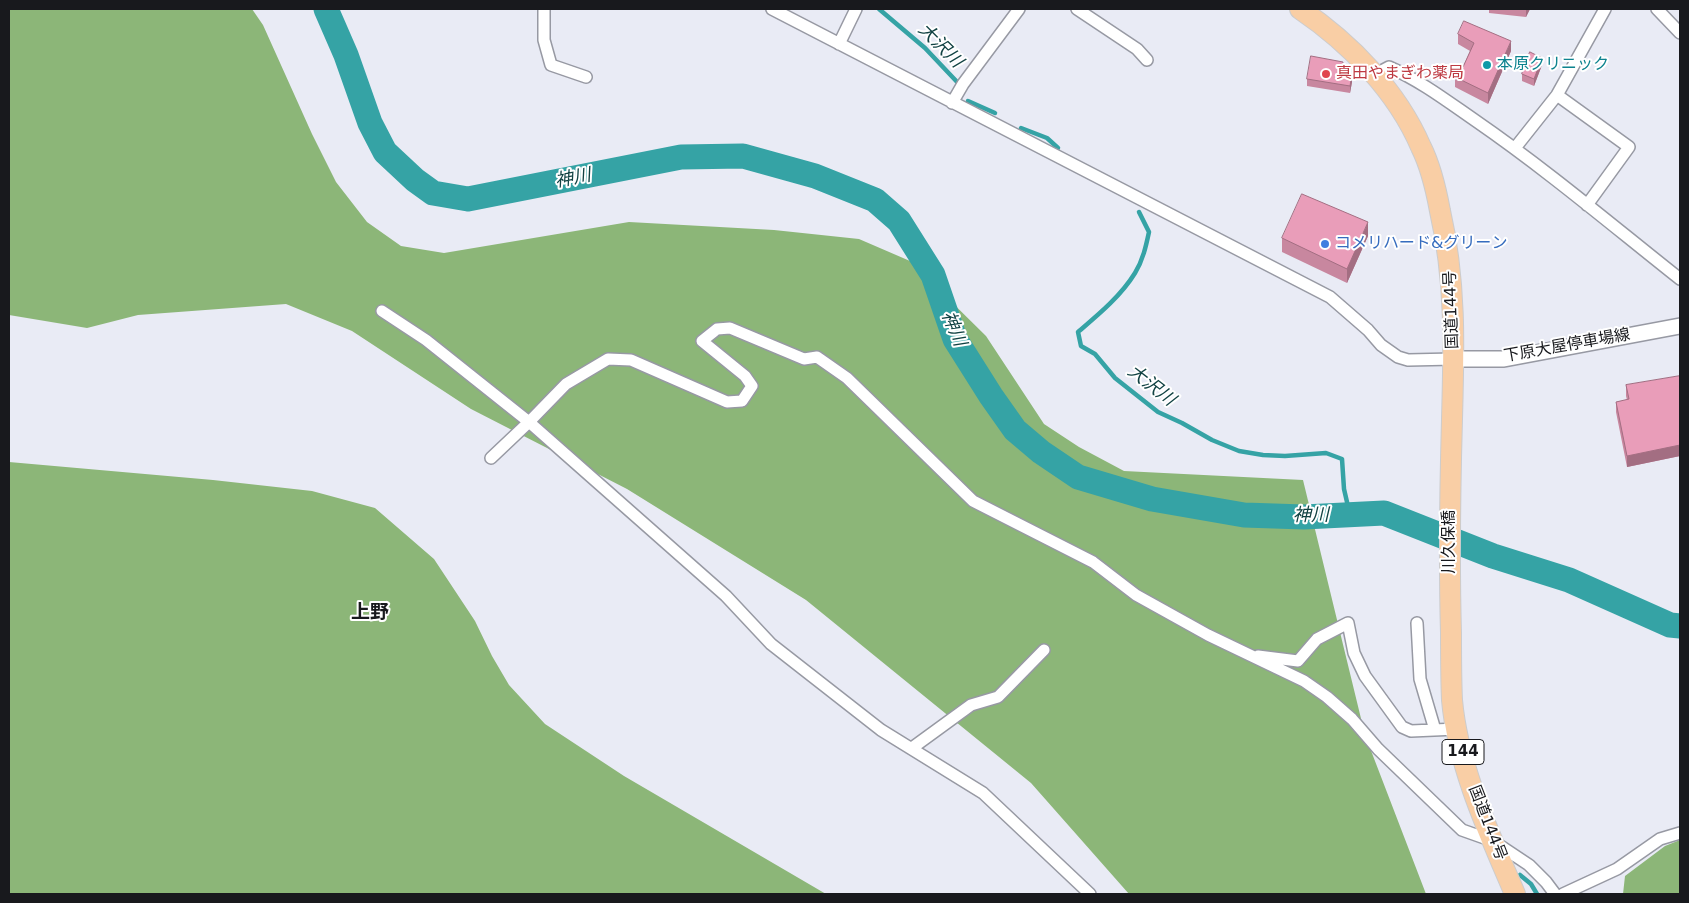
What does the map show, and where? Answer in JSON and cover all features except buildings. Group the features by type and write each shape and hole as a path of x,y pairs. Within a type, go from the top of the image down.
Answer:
{"highway":[{"name":"国道144号","path":"1300,9 1344,44 1374,75 1410,126 1422,147 1434,183 1449,258 1453,294 1454,358 1450,482"},
{"name":"川久保橋","path":"1450,482 1450,601"},
{"name":"国道144号","path":"1450,601 1452,701 1458,729 1474,793 1514,894"}],"main road":[{"name":"下原大屋停車場線","path":"1454,358 1504,359 1680,326"}],"street":[{"path":"544,9 544,40 551,65 586,77"},
{"path":"772,9 1330,297 1368,330 1382,345 1398,357 1408,360 1454,358"},
{"path":"839,44 856,9"},
{"path":"952,103 1019,9"},
{"path":"1077,9 1137,49 1147,60"},
{"path":"1515,148 1557,95 1605,9"},
{"path":"1664,11 1680,33"},
{"path":"1374,75 1389,67 1410,76 1439,94 1515,148 1680,279"},
{"path":"1557,95 1629,147 1587,205"},
{"path":"382,311 426,340 529,422 726,596 771,644 881,730 984,793 1090,894"},
{"path":"491,458 566,384 608,359 630,360 728,402 742,401 752,386 745,376 702,341 717,329 730,328 804,359 817,356 847,378 974,501 1094,562 1136,595 1248,655 1304,681 1327,697 1352,719 1378,749 1462,830 1493,842 1528,865 1546,882 1555,894"},
{"path":"1248,655 1298,661 1318,639 1348,623 1354,653 1365,676 1402,727 1411,731 1458,729"},
{"path":"1417,623 1420,679 1435,730"},
{"path":"912,748 971,705 998,697 1044,650"},
{"path":"1563,894 1617,869 1660,839 1680,833"}],"green space":[{"path":"9,9 252,9 263,25 312,134 336,182 367,222 401,246 444,253 629,222 774,230 859,239 910,261 986,336 1044,424 1079,447 1124,471 1303,480 1365,735 1426,894 1129,894 1031,783 806,600 627,489 471,409 352,331 286,304 138,315 87,328 9,315"},
{"path":"9,462 213,480 312,491 375,508 434,559 475,621 509,685 545,724 624,776 826,894 9,894"},
{"path":"1680,840 1680,894 1623,894 1625,876 1665,846"}],"waterway":[{"name":"神川","path":"326,9 346,55 370,123 385,152 415,180 433,193 468,199 681,157 743,156 815,176 875,200 899,221 933,275 955,339 991,396 1015,430 1041,452 1078,477 1152,499 1244,515 1304,517 1384,513 1493,556 1569,580 1670,625 1680,626"},
{"name":"大沢川","path":"879,9 925,48 959,84"},
{"name":"大沢川","path":"968,101 995,113"},
{"name":"大沢川","path":"1021,128 1047,138 1058,148"},
{"name":"大沢川","path":"1139,212 1149,232 1140,263 1135,273 1116,297 1078,332 1081,346 1095,354 1115,378 1158,412 1212,440 1239,451 1263,455 1285,456 1326,453 1342,459 1344,489 1350,515"},
{"path":"1520,875 1531,884 1537,894"}],"place":[{"name":"本原クリニック","path":"1487,65"},
{"name":"真田やまぎわ薬局","path":"1326,74"},
{"name":"コメリハード&グリーン","path":"1325,244"}],"district":[{"name":"上野","path":"370,613"}]}
